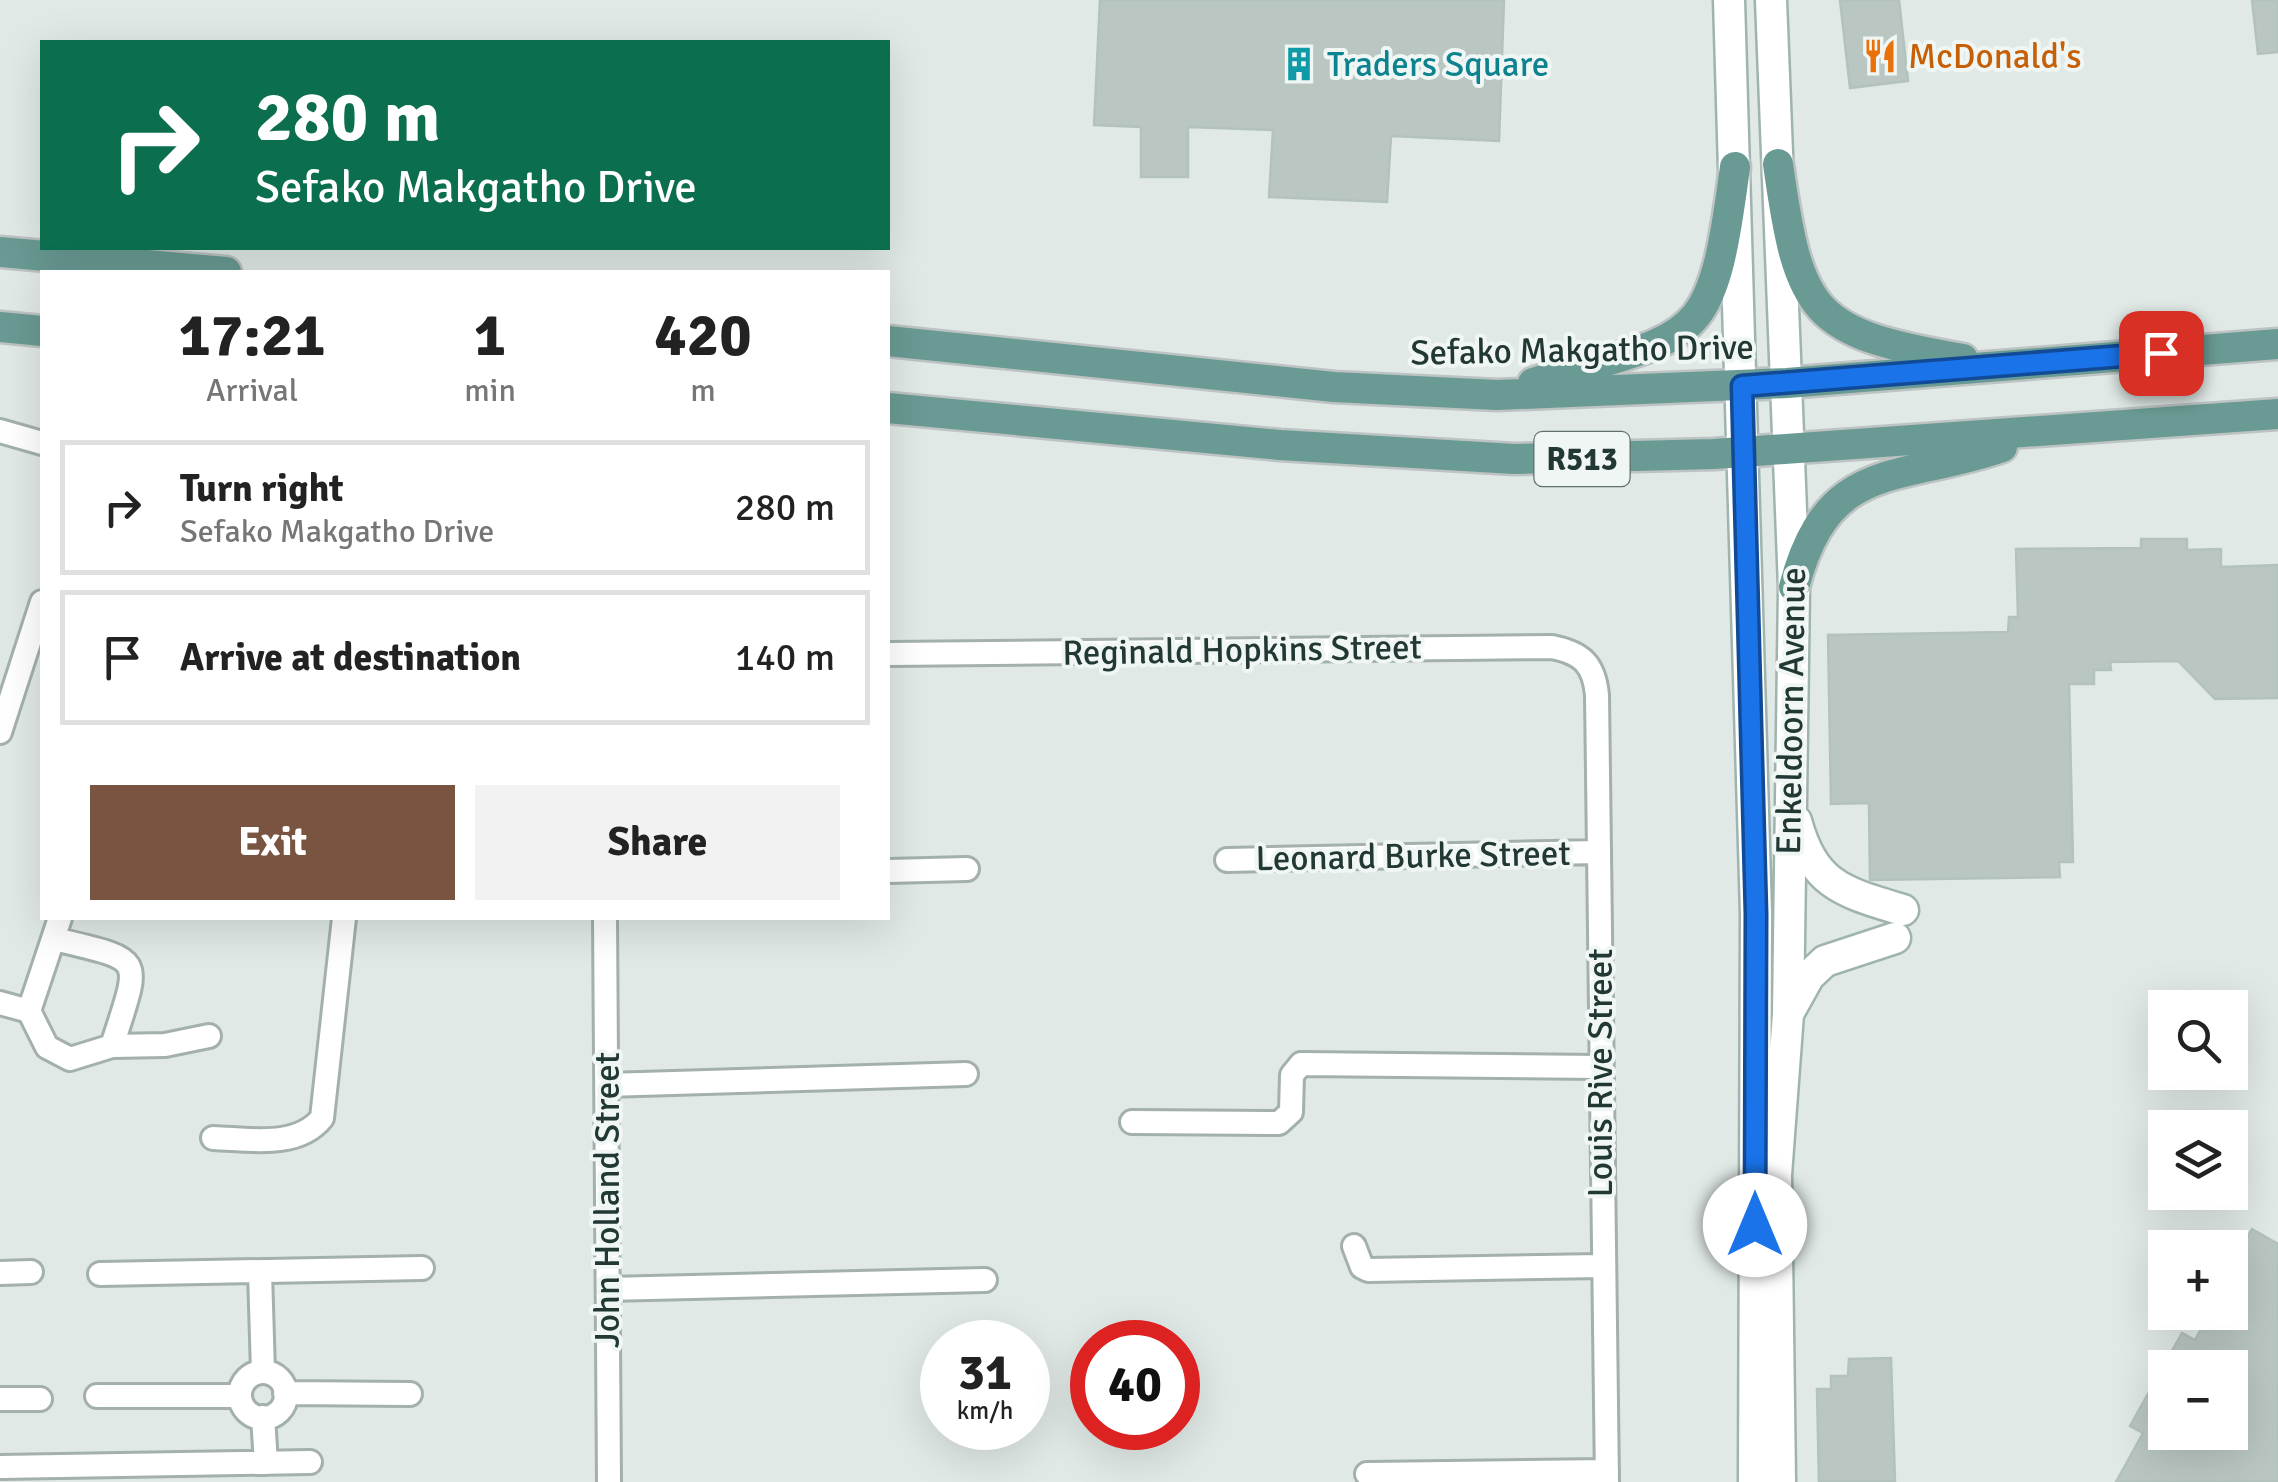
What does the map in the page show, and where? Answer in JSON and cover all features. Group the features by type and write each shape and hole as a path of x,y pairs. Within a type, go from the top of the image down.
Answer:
{"main road":[{"path":"1778,164 1794,262 1804,287 1824,314 1874,340 2006,366"},
{"path":"1497,395 1649,350 1691,323 1705,306 1718,276 1735,167"},
{"path":"0,252 194,270"},
{"path":"0,328 40,331"},
{"name":"Sefako Makgatho Drive","path":"890,341 1334,387 1497,395 1742,386 2278,344"},
{"name":"R513","path":"890,408 1482,459 1606,459 2043,433 2278,414"},
{"path":"1794,587 1804,550 1818,526 1832,507 1869,481 1981,454 2043,433"}],"street":[{"name":"Enkeldoorn Avenue","path":"1729,0 1756,914 1754,1482"},
{"name":"Enkeldoorn Avenue","path":"1771,0 1794,587 1788,1014 1776,1176 1780,1482"},
{"path":"0,430 40,442"},
{"path":"0,732 35,644 40,614"},
{"name":"Reginald Hopkins Street","path":"890,654 1552,647 1574,651 1591,666"},
{"name":"Louis Rive Street","path":"1591,666 1597,694 1601,1266 1607,1476"},
{"path":"1788,1014 1809,976 1825,961 1899,924 1824,879 1805,851 1790,799"},
{"name":"Leonard Burke Street","path":"1227,860 1598,852"},
{"path":"890,871 967,869"},
{"path":"213,1138 274,1140 304,1134 322,1118 344,920"},
{"name":"John Holland Street","path":"606,920 609,1482"},
{"path":"112,1046 133,980 129,964 122,955 57,928 29,1011 38,1034 56,1055 89,1057 112,1046 165,1046 210,1036"},
{"path":"0,1002 29,1011"},
{"path":"1132,1122 1279,1122 1291,1112 1292,1075 1301,1064 1600,1067"},
{"path":"607,1085 966,1074"},
{"path":"1354,1246 1359,1261 1368,1270 1601,1266"},
{"path":"100,1274 422,1268"},
{"path":"0,1273 32,1272"},
{"path":"260,1272 263,1372"},
{"path":"608,1289 985,1280"},
{"path":"263,1372 277,1377 286,1393 279,1411 263,1417 246,1410 240,1396 249,1377 263,1372"},
{"path":"286,1393 410,1394"},
{"path":"97,1396 240,1396"},
{"path":"0,1399 40,1399"},
{"path":"263,1417 266,1463"},
{"path":"0,1467 70,1474 310,1462"},
{"path":"1367,1474 1607,1476"}],"building":[{"name":"Traders Square","path":"1100,0 1504,0 1499,141 1391,136 1387,202 1269,197 1273,130 1188,127 1188,177 1141,177 1141,127 1094,125"},
{"path":"1840,0 1899,0 1908,81 1850,88"},
{"path":"2252,0 2278,0 2278,52 2258,54"},
{"path":"2141,539 2187,539 2187,550 2221,549 2221,567 2278,565 2278,698 2215,699 2178,661 2110,662 2111,670 2094,670 2094,684 2069,684 2073,862 2059,862 2060,877 1870,880 1869,803 1831,804 1828,635 2008,632 2009,617 2018,617 2016,549 2141,548"},
{"path":"2252,1229 2278,1244 2278,1482 2116,1482 2143,1433 2130,1426 2148,1394 2148,1450 2248,1450 2248,1350 2172,1350 2182,1333 2195,1340 2200,1330 2248,1330 2248,1236"},
{"path":"1891,1358 1895,1482 1819,1482 1817,1389 1831,1389 1831,1376 1848,1376 1849,1359"}],"place":[{"name":"McDonald's","path":"1880,56"},
{"name":"Traders Square","path":"1299,64"}],"route":[{"path":"1755,1225 1756,914 1742,386 2161,353"}]}
